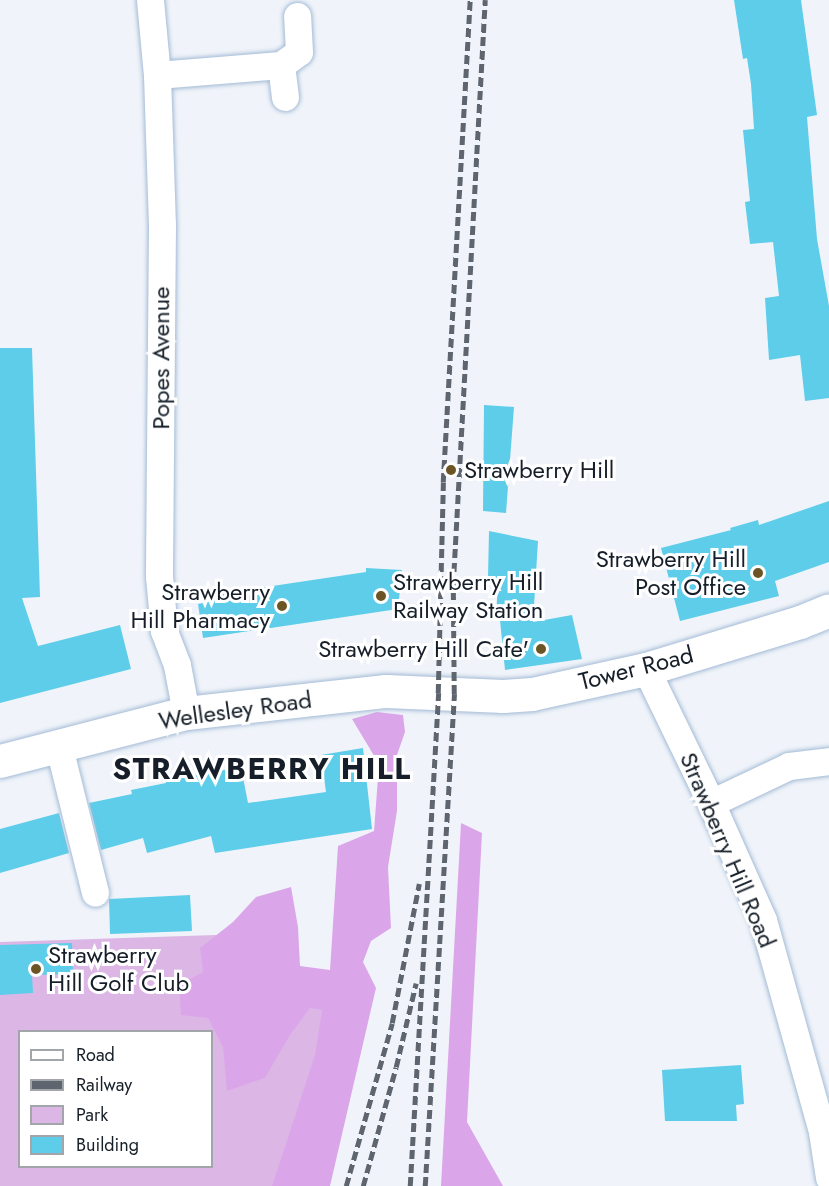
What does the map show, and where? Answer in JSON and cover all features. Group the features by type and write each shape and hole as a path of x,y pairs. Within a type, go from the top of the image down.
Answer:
{"street":[{"name":"Popes Avenue","path":"150,0 157,75 162,225 159,576 164,631 177,665 186,713"},
{"path":"157,75 281,65 299,52 297,16"},
{"path":"281,65 285,97"},
{"name":"Tower Road","path":"438,693 503,696 532,694 646,669 829,610"},
{"name":"Strawberry Hill Road","path":"646,669 711,803 763,920 822,1132 829,1177"},
{"name":"Wellesley Road","path":"0,761 186,713 360,693 401,691 438,693"},
{"path":"59,747 95,893"},
{"path":"711,803 789,766 829,761"}],"green space":[{"name":"Strawberry Hill Golf Club","path":"246,934 301,976 365,984 316,1186 0,1186 0,942"}],"shaded area":[{"path":"377,712 403,715 405,732 397,755 397,811 388,867 391,928 371,941 363,962 376,988 330,1186 272,1186 315,1055 322,1010 310,1008 290,1035 265,1078 227,1091 223,1047 208,1018 181,1015 179,985 203,972 200,948 233,922 256,897 291,887 298,927 300,966 330,970 338,846 374,831 379,764 352,719"},
{"path":"461,823 482,833 467,1122 503,1186 441,1186"}],"building":[{"path":"734,0 801,0 817,115 807,117 817,239 829,306 829,398 805,401 800,355 769,360 765,298 779,296 773,242 750,244 745,202 750,201 743,130 754,129 747,58 743,59"},
{"path":"0,348 32,348 40,597 22,598 38,646 120,625 131,669 0,703"},
{"path":"484,405 514,407 506,513 483,511"},
{"path":"829,501 829,562 775,581 779,596 680,621 661,548 731,530 730,528 758,520 759,525"},
{"path":"489,531 538,541 533,622 572,615 582,659 505,670 500,620 496,620 498,579 488,577"},
{"path":"366,568 402,570 398,609 203,638 198,604 213,601 212,595 366,572"},
{"path":"363,748 372,829 215,853 211,836 147,853 143,838 101,850 89,803 132,794 131,790 166,783 166,780 241,767 248,803 326,792 321,755"},
{"path":"59,813 69,853 0,873 0,829"},
{"path":"190,895 192,931 110,934 109,899"},
{"name":"Strawberry Hill Golf Club","path":"72,943 73,974 32,975 33,993 0,995 0,945"},
{"path":"741,1065 744,1104 736,1105 737,1121 665,1121 662,1070"}],"railway":[{"path":"410,1186 438,693 443,482 470,0"},
{"path":"425,1186 454,694 453,585 485,0"},
{"path":"346,1186 392,1023 419,884"},
{"path":"363,1186 396,1067 416,983"}],"place":[{"name":"Strawberry Hill","path":"451,470"},
{"name":"Strawberry Hill Post Office","path":"758,573"},
{"name":"Strawberry Hill Railway Station","path":"381,596"},
{"name":"Strawberry Hill Pharmacy","path":"282,606"},
{"name":"Strawberry Hill Cafe'","path":"541,649"},
{"name":"Strawberry Hill Golf Club","path":"36,969"}],"district":[{"name":"STRAWBERRY HILL","path":"262,769"}]}
